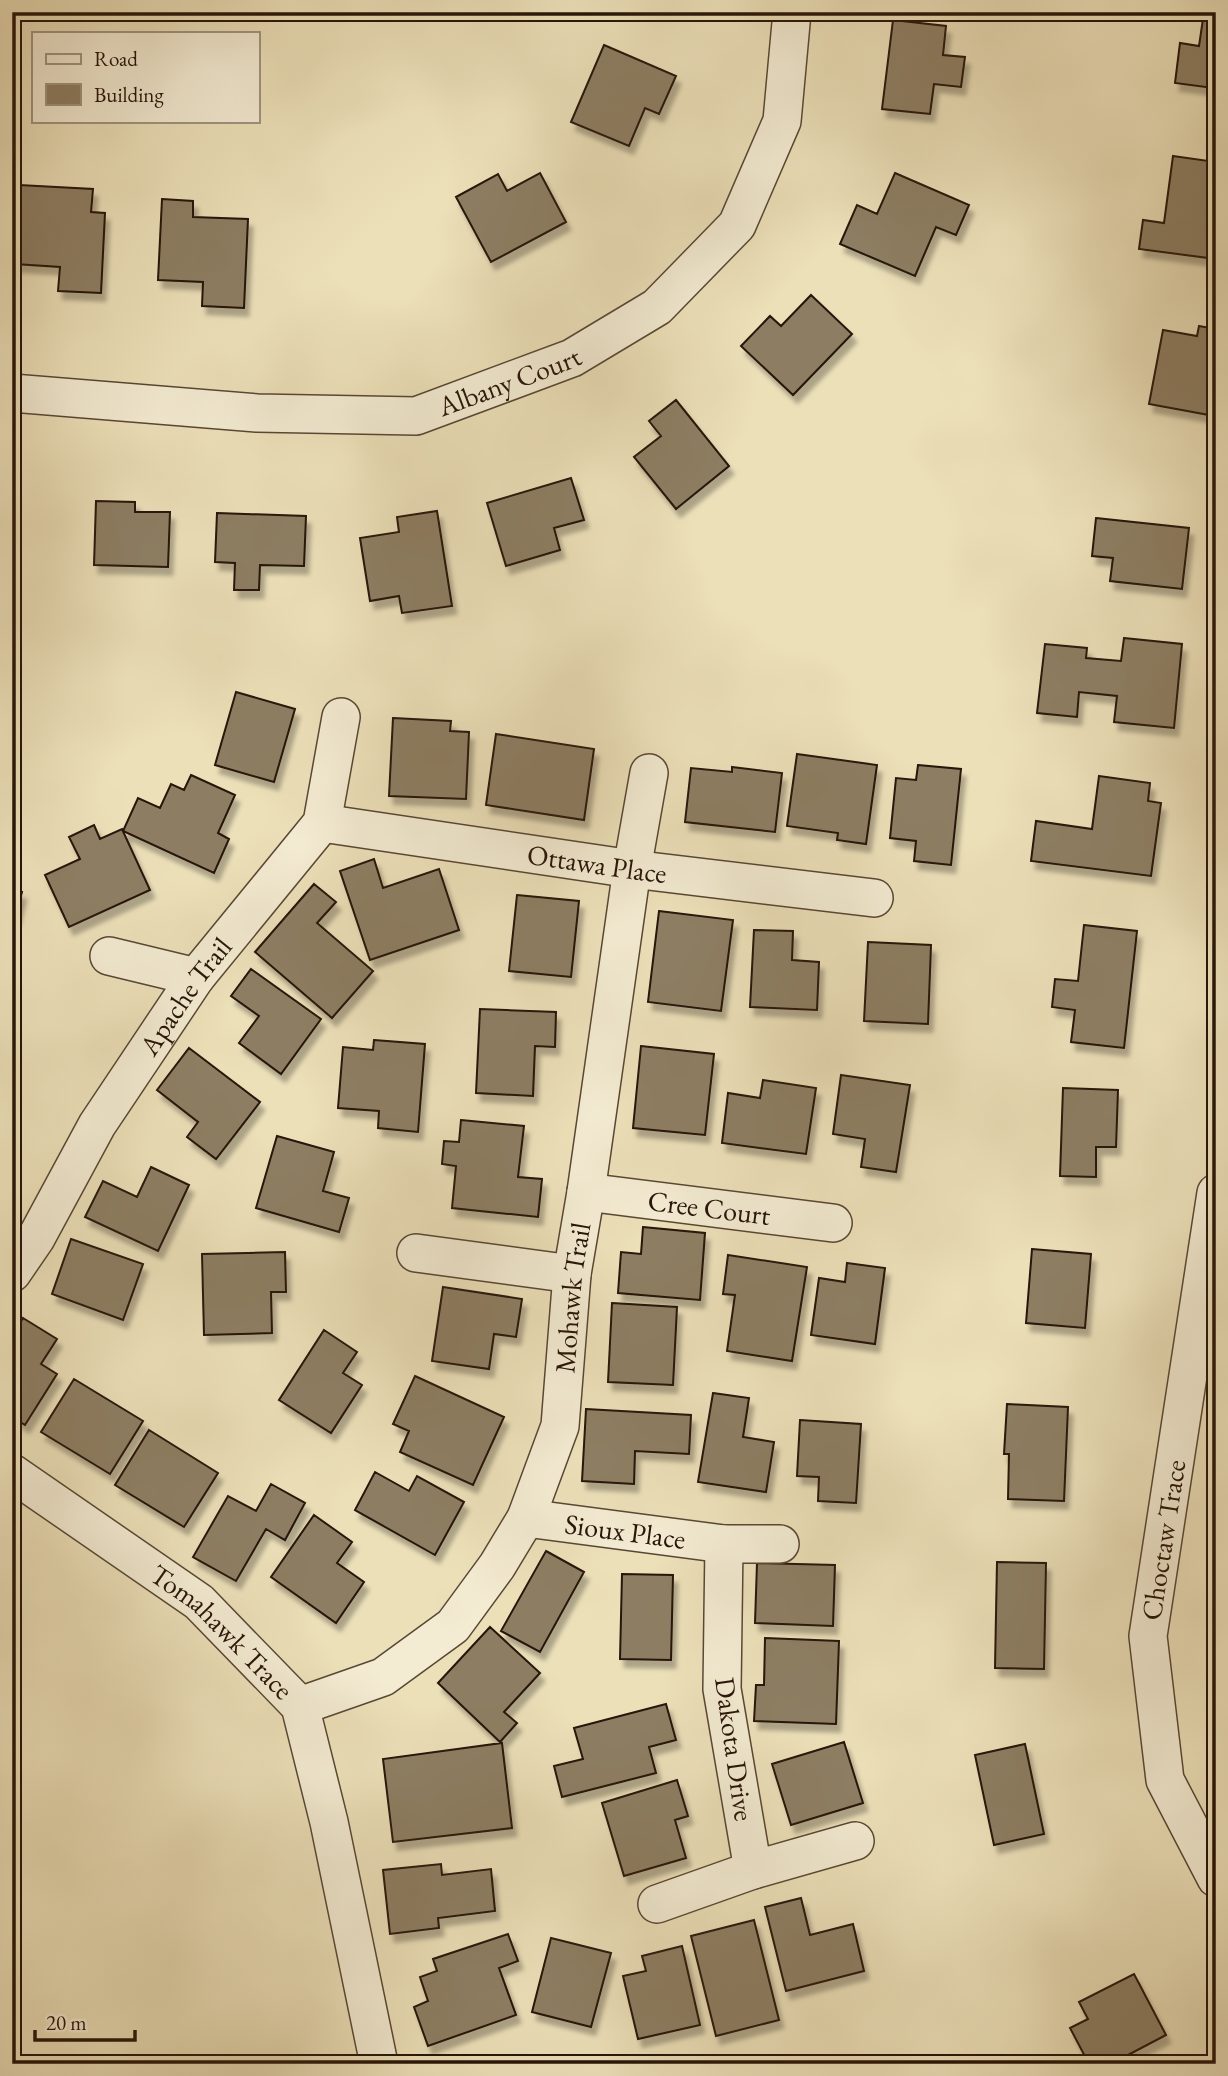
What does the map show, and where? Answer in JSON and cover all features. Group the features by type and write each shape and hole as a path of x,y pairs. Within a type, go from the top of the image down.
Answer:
{"street":[{"name":"Albany Court","path":"12,393 257,413 416,416 572,358 657,307 737,225 782,121 792,12"},
{"name":"Apache Trail","path":"12,1273 36,1238 97,1125 196,977 322,823 341,717"},
{"name":"Mohawk Trail","path":"300,1706 383,1677 453,1626 497,1566 526,1518 560,1426 572,1274 632,869 649,773"},
{"name":"Ottawa Place","path":"322,823 632,869 874,898"},
{"path":"109,956 196,977"},
{"name":"Cree Court","path":"586,1192 833,1223"},
{"name":"Choctaw Trace","path":"1216,1192 1148,1636 1165,1780 1216,1878"},
{"path":"416,1253 572,1274"},
{"name":"Tomahawk Trace","path":"12,1473 199,1602 300,1706 329,1822 379,2064"},
{"name":"Sioux Place","path":"526,1518 724,1544 780,1544"},
{"name":"Dakota Drive","path":"724,1544 722,1689 753,1870"},
{"path":"657,1904 753,1870 855,1841"}],"building":[{"path":"1204,12 1216,12 1216,70 1213,88 1175,83 1180,43 1199,46"},
{"path":"893,20 946,26 943,55 965,57 961,87 934,84 930,114 882,109"},
{"path":"604,45 676,76 659,114 645,108 629,146 571,122"},
{"path":"1173,156 1216,162 1216,259 1139,249 1143,220 1164,223"},
{"path":"540,173 566,222 491,262 456,197 498,174 507,191"},
{"path":"895,173 969,205 956,235 936,227 915,276 840,244 857,205 877,214"},
{"path":"19,185 93,189 91,212 105,213 101,293 58,291 60,267 15,264"},
{"path":"162,199 193,201 193,217 248,219 244,308 202,306 203,282 158,280"},
{"path":"811,295 852,334 793,395 741,346 770,316 781,326"},
{"path":"1199,326 1216,329 1216,379 1209,415 1149,404 1163,330 1197,336"},
{"path":"676,400 729,466 676,509 634,457 661,436 649,421"},
{"path":"571,478 584,520 554,528 560,550 506,566 487,503"},
{"path":"96,501 135,502 135,512 170,512 168,567 94,565"},
{"path":"437,511 452,606 402,613 399,596 370,601 360,538 399,532 397,517"},
{"path":"217,513 306,516 304,566 260,565 259,590 234,590 235,563 215,562"},
{"path":"1096,518 1189,528 1182,589 1110,581 1113,558 1092,556"},
{"path":"1124,638 1182,644 1174,728 1114,722 1117,696 1079,692 1077,717 1037,713 1045,644 1087,648 1086,658 1121,661"},
{"path":"236,692 295,709 274,782 215,765"},
{"path":"393,718 451,721 450,731 469,732 466,799 389,796"},
{"path":"496,734 594,749 584,820 486,805"},
{"path":"797,754 877,765 866,844 837,840 838,833 787,826"},
{"path":"918,765 961,769 951,865 914,861 916,841 890,838 896,778 916,780"},
{"path":"732,767 782,773 775,832 685,822 691,768 732,772"},
{"path":"191,775 235,795 218,833 229,839 214,873 123,831 138,798 160,808 171,784 184,790"},
{"path":"1099,776 1150,783 1148,801 1161,803 1151,876 1031,861 1036,821 1092,829"},
{"path":"94,825 100,839 122,829 150,890 69,927 45,875 80,859 69,837"},
{"path":"374,859 383,888 439,869 459,930 370,960 340,871"},
{"path":"314,884 336,902 317,923 373,971 332,1018 255,952"},
{"path":"12,889 22,892 15,918 12,917"},
{"path":"517,895 579,901 571,977 509,971"},
{"path":"659,911 733,920 721,1011 648,1002"},
{"path":"1084,925 1137,931 1124,1048 1071,1042 1075,1010 1052,1007 1055,979 1078,981"},
{"path":"754,930 793,931 792,960 819,962 817,1010 750,1007"},
{"path":"868,942 931,945 928,1024 864,1021"},
{"path":"251,969 321,1019 281,1074 239,1043 259,1016 231,996"},
{"path":"480,1009 556,1012 555,1047 535,1046 533,1096 476,1093"},
{"path":"374,1040 425,1044 418,1132 378,1128 379,1111 338,1108 343,1047 373,1050"},
{"path":"641,1046 714,1054 705,1135 633,1128"},
{"path":"189,1048 260,1102 216,1159 187,1137 198,1122 157,1090"},
{"path":"841,1075 910,1085 896,1172 861,1167 865,1139 833,1134"},
{"path":"763,1080 816,1088 806,1154 722,1143 728,1093 760,1098"},
{"path":"1063,1088 1118,1090 1116,1147 1096,1147 1096,1177 1060,1176"},
{"path":"461,1120 524,1126 518,1177 542,1179 538,1217 452,1208 456,1166 442,1164 444,1141 459,1142"},
{"path":"277,1136 334,1152 323,1191 349,1198 339,1232 256,1208"},
{"path":"151,1167 189,1185 158,1251 85,1217 103,1181 137,1197"},
{"path":"643,1227 705,1233 700,1300 618,1293 621,1252 641,1254"},
{"path":"71,1239 143,1264 123,1320 52,1294"},
{"path":"1032,1249 1091,1254 1085,1328 1026,1323"},
{"path":"285,1252 286,1292 271,1292 272,1333 204,1335 202,1254"},
{"path":"728,1255 807,1267 792,1361 727,1351 735,1295 723,1294"},
{"path":"847,1263 885,1268 875,1344 811,1335 819,1278 845,1282"},
{"path":"443,1287 522,1299 516,1337 494,1334 489,1369 432,1361"},
{"path":"612,1303 677,1307 673,1385 608,1382"},
{"path":"23,1318 57,1339 41,1364 57,1374 25,1425 12,1417 12,1336"},
{"path":"324,1330 357,1352 343,1373 362,1385 331,1433 279,1400"},
{"path":"415,1376 504,1417 473,1485 400,1452 409,1431 393,1424"},
{"path":"74,1379 143,1421 110,1474 41,1432"},
{"path":"713,1393 749,1398 743,1437 774,1442 766,1492 698,1482"},
{"path":"1007,1404 1068,1407 1064,1501 1008,1499 1009,1454 1004,1454"},
{"path":"586,1409 691,1415 689,1454 635,1451 634,1484 582,1481"},
{"path":"800,1420 861,1424 856,1503 818,1501 819,1477 797,1476"},
{"path":"149,1430 218,1473 184,1527 115,1485"},
{"path":"375,1472 409,1491 417,1476 464,1502 435,1555 355,1510"},
{"path":"271,1484 305,1503 285,1540 266,1529 236,1581 193,1557 228,1496 256,1511"},
{"path":"314,1515 352,1542 337,1563 364,1582 336,1623 271,1577"},
{"path":"546,1551 584,1572 540,1652 501,1631"},
{"path":"997,1562 1046,1563 1044,1669 995,1668"},
{"path":"757,1563 835,1565 833,1626 755,1623"},
{"path":"622,1574 673,1575 671,1660 620,1659"},
{"path":"490,1627 540,1673 504,1712 517,1723 500,1742 438,1683"},
{"path":"765,1638 839,1641 836,1724 754,1721 756,1685 764,1685"},
{"path":"666,1704 676,1740 649,1747 656,1773 562,1797 554,1766 583,1759 574,1728"},
{"path":"844,1742 863,1803 791,1825 772,1764"},
{"path":"502,1743 512,1828 393,1842 383,1759"},
{"path":"1025,1744 1044,1834 994,1845 975,1755"},
{"path":"677,1780 688,1816 675,1820 686,1858 624,1876 602,1803"},
{"path":"441,1864 442,1875 491,1869 495,1911 438,1918 439,1928 390,1934 383,1870"},
{"path":"801,1898 810,1935 853,1924 864,1971 786,1991 765,1907"},
{"path":"754,1920 779,2020 716,2036 691,1936"},
{"path":"508,1934 518,1961 499,1968 516,2015 428,2046 414,2007 428,2001 420,1977 437,1971 433,1959"},
{"path":"551,1938 611,1953 591,2027 532,2012"},
{"path":"682,1946 700,2025 638,2039 623,1976 646,1971 642,1956"},
{"path":"1134,1974 1166,2035 1111,2064 1089,2064 1070,2028 1088,2019 1079,2002"}]}
